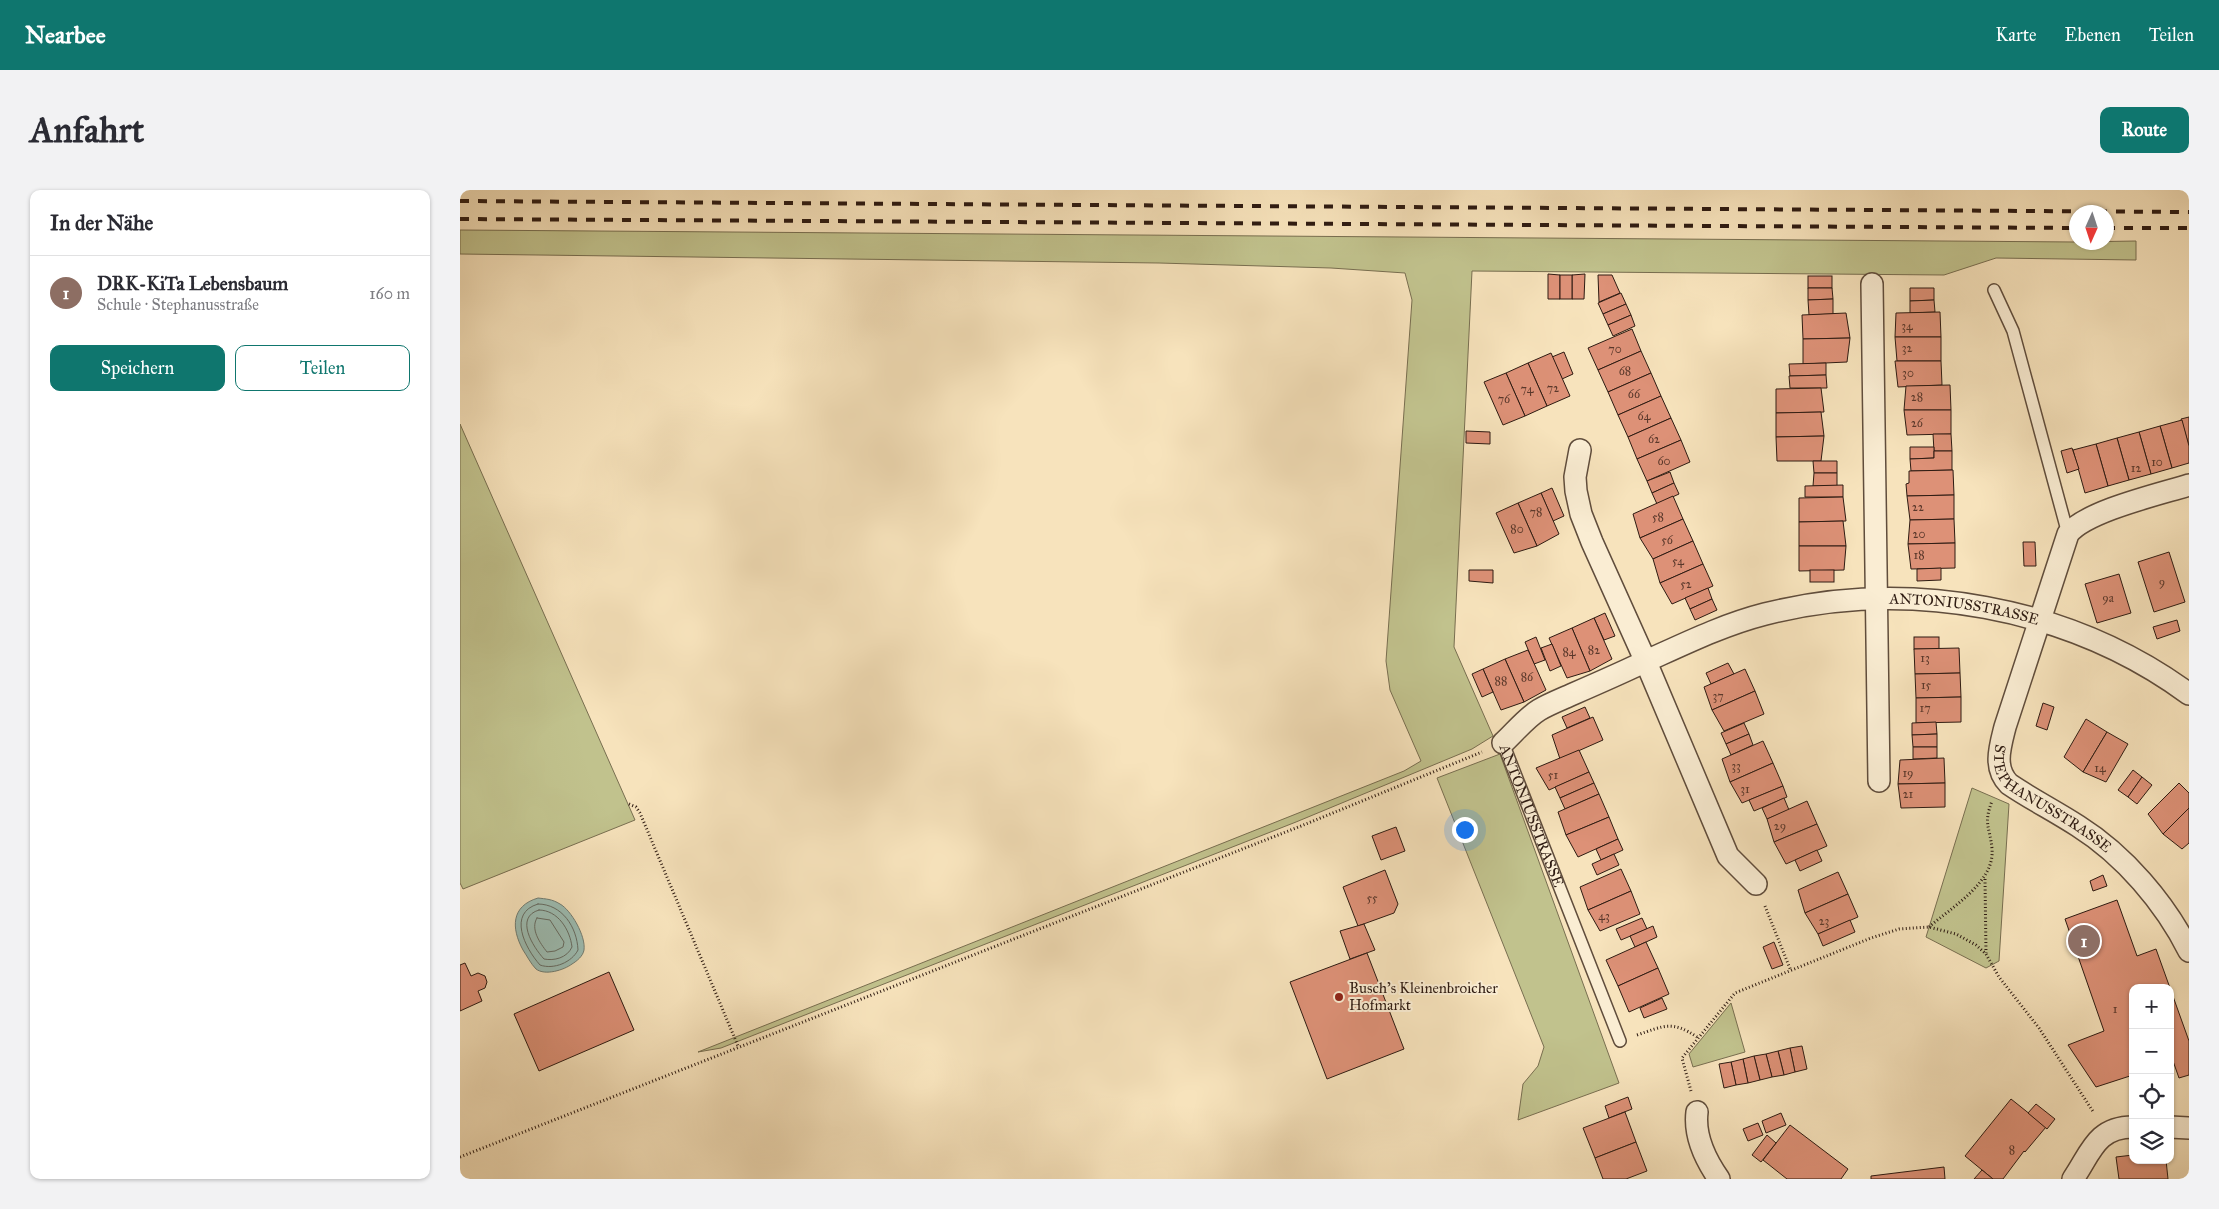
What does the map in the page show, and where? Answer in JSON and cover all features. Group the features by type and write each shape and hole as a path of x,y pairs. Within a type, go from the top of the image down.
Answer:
{"street":[{"name":"ANTONIUSSTRASSE","path":"1872,284 1879,781"},
{"path":"1580,450 1576,477 1581,514 1728,856 1756,884"},
{"path":"2068,534 2076,526 2100,514 2189,485"},
{"name":"ANTONIUSSTRASSE","path":"1503,743 1538,710 1706,634 1763,615 1824,604 1876,599 1958,603 2000,610 2039,621 2068,534"},
{"path":"2039,621 2076,634 2135,660 2189,694"},
{"name":"STEPHANUSSTRASSE","path":"2039,621 2002,740 1999,756 2002,777 2017,790 2079,826 2107,848 2157,901 2189,951"},
{"path":"1697,1112 1696,1121 1700,1142 1719,1179"},
{"path":"2073,1179 2094,1144 2106,1133 2129,1127"},
{"path":"2174,1127 2189,1128"}],"lane":[{"path":"1994,290 2013,331 2068,534"},
{"name":"ANTONIUSSTRASSE","path":"1503,743 1620,1041"}],"path":[{"path":"460,1157 1301,826 1503,743"},
{"path":"1929,927 1985,879 1990,869 1993,855 1987,815 2002,777"},
{"path":"629,804 636,807 640,813 738,1046"},
{"path":"1985,879 1986,954"},
{"path":"1756,884 1791,971"},
{"path":"1697,1112 1682,1058 1735,993 1885,933 1908,928 1929,927 1962,937 1976,945 1986,954 1999,977 2039,1028 2106,1133"},
{"path":"1620,1041 1668,1025 1684,1029 1697,1038"}],"green space":[{"path":"460,230 2069,242 2069,250 2114,250 2114,241 2136,241 2136,260 1996,258 1944,275 1472,271 1454,647 1493,736 1472,749 1296,822 721,1048 698,1052 1404,771 1421,761 1390,690 1386,661 1412,300 1405,273 1331,268 1159,263 460,254"},
{"path":"460,424 635,820 463,889 460,883"},
{"path":"1500,754 1619,1083 1518,1120 1523,1084 1538,1066 1544,1047 1437,778"},
{"path":"1972,788 2009,804 1999,961 1986,968 1926,937"},
{"path":"1731,1003 1745,1052 1693,1067 1689,1054"}],"water":[{"path":"538,898 554,901 564,907 577,924 583,938 584,950 581,956 569,966 559,970 544,972 536,969 523,950 516,934 515,926 518,912 523,906"}],"building":[{"path":"1548,274 1560,275 1560,299 1548,299"},
{"path":"1585,274 1584,299 1572,299 1572,275"},
{"path":"1560,275 1572,275 1572,299 1560,299"},
{"path":"1598,275 1612,275 1620,293 1599,302"},
{"path":"1808,276 1832,276 1832,288 1808,288"},
{"path":"1808,288 1832,288 1833,299 1808,300"},
{"path":"1910,288 1934,288 1934,300 1910,301"},
{"path":"1621,293 1626,304 1603,314 1598,303"},
{"path":"1833,299 1833,314 1809,315 1808,300"},
{"path":"1934,300 1935,312 1910,313 1910,301"},
{"path":"1626,304 1631,315 1608,325 1603,314"},
{"path":"1940,312 1941,337 1895,337 1896,313"},
{"path":"1846,313 1850,338 1803,339 1802,315"},
{"path":"1631,315 1635,326 1613,336 1608,325"},
{"path":"1632,329 1641,351 1598,370 1588,348"},
{"path":"1895,337 1941,337 1941,361 1897,361"},
{"path":"1850,338 1847,362 1803,364 1803,339"},
{"path":"1641,351 1651,373 1608,392 1598,370"},
{"path":"1564,352 1573,374 1562,379 1552,357"},
{"path":"1551,353 1570,396 1547,406 1528,363"},
{"path":"1895,361 1941,361 1942,385 1898,387"},
{"path":"1528,363 1547,406 1525,416 1506,373"},
{"path":"1826,363 1826,375 1790,376 1789,364"},
{"path":"1506,373 1525,416 1503,425 1484,382"},
{"path":"1651,373 1661,396 1618,415 1608,392"},
{"path":"1826,375 1827,388 1790,388 1789,376"},
{"path":"1950,385 1951,410 1904,410 1906,386"},
{"path":"1821,388 1824,412 1776,413 1776,389"},
{"path":"1661,396 1671,418 1628,437 1618,415"},
{"path":"1904,410 1951,410 1951,434 1907,435"},
{"path":"1821,412 1824,436 1776,437 1776,413"},
{"path":"2189,417 2189,446 2181,419"},
{"path":"1671,418 1681,440 1637,459 1628,437"},
{"path":"2182,420 2189,446 2189,463 2172,468 2160,426"},
{"path":"2160,426 2172,468 2151,474 2139,432"},
{"path":"1466,431 1490,432 1490,444 1466,443"},
{"path":"2139,432 2151,474 2129,480 2117,438"},
{"path":"1933,434 1951,434 1952,451 1934,451"},
{"path":"1824,436 1821,461 1777,461 1776,437"},
{"path":"2117,438 2129,480 2108,486 2096,444"},
{"path":"1681,440 1690,462 1647,481 1637,459"},
{"path":"2096,444 2108,486 2085,493 2073,450"},
{"path":"1910,447 1934,447 1934,458 1910,459"},
{"path":"2072,448 2079,469 2067,473 2061,451"},
{"path":"1934,451 1952,451 1952,470 1911,471 1910,459 1934,458"},
{"path":"1813,461 1837,461 1837,473 1814,473"},
{"path":"1953,470 1954,495 1907,496 1906,484 1909,483 1909,471"},
{"path":"1670,472 1674,483 1652,493 1647,481"},
{"path":"1814,473 1837,473 1837,486 1813,486"},
{"path":"1674,483 1679,494 1657,504 1652,493"},
{"path":"1843,485 1843,497 1805,497 1805,486"},
{"path":"1552,488 1564,516 1553,521 1541,493"},
{"path":"1541,493 1559,534 1537,546 1518,503"},
{"path":"1954,495 1954,519 1910,520 1907,496"},
{"path":"1673,496 1683,519 1640,538 1633,514"},
{"path":"1843,497 1846,521 1799,522 1799,498"},
{"path":"1518,503 1537,546 1514,553 1496,513"},
{"path":"1683,519 1693,541 1653,559 1640,538"},
{"path":"1954,519 1955,543 1908,544 1910,520"},
{"path":"1843,521 1846,546 1799,546 1799,522"},
{"path":"1693,541 1703,564 1660,583 1653,559"},
{"path":"2023,542 2035,542 2036,566 2024,566"},
{"path":"1955,543 1955,568 1911,569 1908,544"},
{"path":"1799,546 1846,546 1844,570 1799,571"},
{"path":"2169,552 2185,602 2154,612 2138,562"},
{"path":"1703,564 1713,586 1672,604 1660,583"},
{"path":"1941,568 1941,580 1917,581 1917,569"},
{"path":"1469,570 1493,570 1493,583 1469,581"},
{"path":"1810,570 1834,570 1834,582 1810,582"},
{"path":"2119,574 2131,613 2097,623 2085,584"},
{"path":"1708,588 1712,599 1690,609 1685,598"},
{"path":"1712,599 1717,610 1695,620 1690,609"},
{"path":"1605,613 1615,636 1604,640 1594,618"},
{"path":"1594,618 1612,659 1590,671 1572,628"},
{"path":"2177,620 2180,631 2157,639 2153,627"},
{"path":"1572,628 1590,671 1567,678 1549,638"},
{"path":"1536,637 1545,660 1534,664 1525,642"},
{"path":"1914,637 1939,637 1939,649 1914,649"},
{"path":"1552,644 1561,666 1550,671 1541,648"},
{"path":"1959,648 1960,673 1915,674 1914,649"},
{"path":"1528,650 1546,690 1524,702 1505,659"},
{"path":"1505,659 1524,702 1501,710 1483,669"},
{"path":"1728,663 1734,674 1711,684 1706,673"},
{"path":"1483,669 1493,692 1482,697 1472,674"},
{"path":"1745,669 1755,691 1712,710 1704,687"},
{"path":"1960,673 1961,697 1916,698 1915,674"},
{"path":"1755,691 1764,714 1724,731 1712,710"},
{"path":"1961,697 1961,722 1916,723 1916,698"},
{"path":"2043,703 2054,707 2047,730 2036,726"},
{"path":"1585,707 1590,718 1567,728 1562,717"},
{"path":"1593,717 1603,740 1560,759 1552,735"},
{"path":"2086,719 2107,732 2083,772 2064,757"},
{"path":"1936,722 1937,734 1912,735 1912,723"},
{"path":"1744,723 1749,734 1726,744 1721,733"},
{"path":"2107,732 2128,744 2106,782 2083,772"},
{"path":"1749,734 1753,745 1731,755 1726,744"},
{"path":"1937,734 1937,747 1913,747 1912,735"},
{"path":"1763,741 1773,763 1730,782 1722,759"},
{"path":"1913,747 1937,747 1937,758 1913,759"},
{"path":"1579,750 1589,772 1549,790 1536,768"},
{"path":"1944,758 1945,783 1898,784 1900,760"},
{"path":"1773,763 1783,786 1742,803 1730,782"},
{"path":"2133,770 2142,777 2128,797 2118,790"},
{"path":"1589,772 1594,783 1560,798 1555,787"},
{"path":"2142,777 2152,785 2137,804 2128,797"},
{"path":"1594,783 1599,794 1565,809 1560,798"},
{"path":"1945,783 1945,807 1901,808 1898,784"},
{"path":"2179,783 2189,793 2189,808 2163,834 2148,814"},
{"path":"1783,786 1787,797 1754,811 1749,800"},
{"path":"1599,794 1609,817 1566,835 1558,812"},
{"path":"1784,798 1789,810 1767,819 1762,808"},
{"path":"1807,801 1817,824 1774,842 1767,819"},
{"path":"2189,808 2189,843 2182,849 2163,834"},
{"path":"1609,817 1618,839 1578,857 1566,835"},
{"path":"1817,824 1827,846 1786,864 1774,842"},
{"path":"1396,827 1405,851 1381,860 1372,836"},
{"path":"1618,839 1623,850 1601,860 1596,849"},
{"path":"1817,850 1822,861 1800,871 1795,860"},
{"path":"1614,854 1619,865 1597,875 1592,864"},
{"path":"1621,869 1631,891 1588,910 1580,887"},
{"path":"1385,870 1398,904 1394,913 1358,926 1343,887"},
{"path":"1838,872 1848,894 1805,913 1798,890"},
{"path":"2103,875 2107,886 2093,891 2090,881"},
{"path":"1631,891 1640,914 1600,931 1588,910"},
{"path":"1848,894 1858,917 1818,934 1805,913"},
{"path":"2117,900 2137,956 2156,949 2169,984 2129,984 2129,1076 2096,1087 2068,1045 2104,1031 2065,919"},
{"path":"1642,918 1647,929 1621,940 1616,929"},
{"path":"1850,920 1855,932 1823,946 1818,934"},
{"path":"1364,924 1375,950 1350,959 1340,931"},
{"path":"1653,926 1657,937 1635,947 1630,936"},
{"path":"1646,942 1658,968 1618,986 1606,960"},
{"path":"1774,942 1783,965 1772,969 1763,947"},
{"path":"1367,953 1404,1049 1327,1079 1290,982"},
{"path":"465,963 471,976 478,973 485,976 487,982 485,988 478,991 482,1001 460,1011 460,965"},
{"path":"1658,968 1669,994 1629,1012 1618,986"},
{"path":"609,972 634,1030 539,1071 514,1014"},
{"path":"1662,998 1667,1009 1644,1018 1640,1008"},
{"path":"2174,999 2189,1041 2189,1075 2179,1078 2174,1064"},
{"path":"1802,1046 1807,1069 1795,1072 1790,1048"},
{"path":"1790,1048 1795,1072 1784,1075 1778,1051"},
{"path":"1778,1051 1784,1075 1772,1077 1766,1054"},
{"path":"1766,1054 1772,1077 1760,1080 1754,1056"},
{"path":"1754,1056 1760,1080 1748,1083 1743,1059"},
{"path":"1743,1059 1748,1083 1736,1085 1731,1062"},
{"path":"1731,1062 1736,1085 1724,1088 1719,1064"},
{"path":"1628,1097 1632,1109 1609,1118 1605,1106"},
{"path":"2011,1099 2046,1127 2024,1151 2003,1179 1993,1179 1965,1156"},
{"path":"2036,1104 2055,1119 2047,1129 2028,1113"},
{"path":"1625,1112 1636,1142 1595,1158 1583,1128"},
{"path":"1781,1113 1786,1125 1766,1133 1762,1121"},
{"path":"1758,1123 1763,1135 1748,1141 1743,1129"},
{"path":"1790,1125 1848,1169 1841,1179 1787,1179 1763,1160"},
{"path":"1767,1135 1776,1143 1761,1162 1752,1155"},
{"path":"1636,1142 1647,1171 1626,1179 1603,1179 1595,1158"},
{"path":"2129,1155 2129,1164 2166,1164 2168,1179 2119,1179 2116,1157"},
{"path":"1944,1167 1945,1179 1871,1179 1871,1176"},
{"path":"1982,1170 1993,1179 1974,1179"}],"railway":[{"path":"460,201 2189,212"},
{"path":"460,219 2069,228"},
{"path":"2114,228 2189,228"}],"place":[{"name":"DRK-KiTa Lebensbaum","path":"2084,941"},
{"name":"Busch's Kleinenbroicher Hofmarkt","path":"1339,997"}]}
